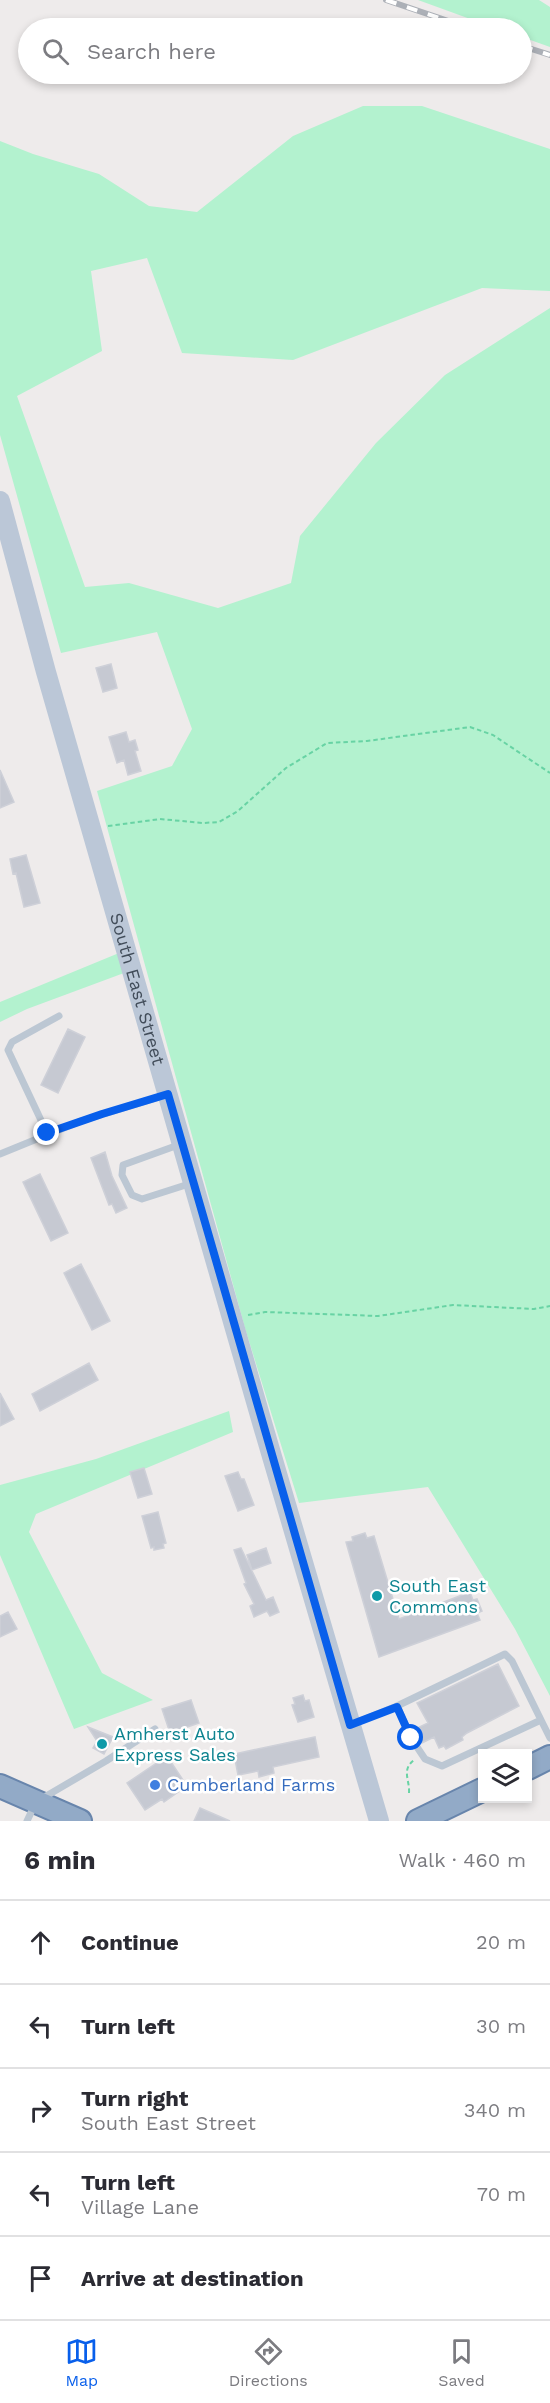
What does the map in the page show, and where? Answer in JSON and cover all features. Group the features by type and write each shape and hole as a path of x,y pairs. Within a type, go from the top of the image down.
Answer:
{"highway":[{"path":"532,1766 550,1757"},
{"path":"0,1786 44,1814 80,1821"},
{"path":"418,1821 478,1792"}],"main road":[{"name":"South East Street","path":"0,501 91,828 379,1821"}],"lane":[{"path":"47,1133 8,1050 12,1042 59,1016"},
{"path":"0,1154 47,1133 168,1094"},
{"path":"183,1144 123,1165 122,1175 132,1196 142,1198 194,1182"},
{"path":"350,1725 397,1707 505,1654 512,1661 550,1738"},
{"path":"397,1707 411,1738 425,1760 442,1766 541,1720"},
{"path":"44,1814 155,1729"}],"path":[{"path":"91,828 160,819 203,824 219,822 238,811 286,768 327,743 367,741 470,727 493,735 550,773"},
{"path":"232,1318 265,1312 378,1316 453,1305 534,1309 550,1306"},
{"path":"409,1793 406,1772 410,1763 415,1759"}],"green space":[{"path":"418,0 539,0 550,7 550,47 532,41 532,18 468,18"},
{"path":"363,106 422,106 550,149 550,291 482,288 293,360 182,353 147,258 91,271 102,351 17,396 85,587 129,583 218,608 291,583 300,536 376,443 445,375 550,308 550,1696 515,1629 428,1487 299,1503 245,1328 97,791 172,766 192,729 157,632 61,653 0,435 0,141 33,154 99,174 149,206 197,212 293,136"},
{"path":"119,953 124,973 27,1009 0,1022 0,1002"},
{"path":"229,1411 233,1432 36,1514 29,1532 102,1673 153,1700 74,1729 0,1555 0,1485 96,1459"}],"building":[{"path":"111,664 117,688 103,692 96,668"},
{"path":"126,732 129,742 135,740 138,750 135,751 141,771 128,775 124,760 117,763 109,737"},
{"path":"0,770 14,802 0,808"},
{"path":"26,855 40,903 24,907 16,873 13,874 10,859"},
{"path":"68,1029 85,1037 58,1093 41,1085"},
{"path":"105,1152 112,1176 127,1208 116,1213 112,1204 109,1205 91,1158"},
{"path":"40,1174 68,1233 51,1241 23,1182"},
{"path":"81,1264 110,1321 92,1330 64,1273"},
{"path":"89,1363 98,1380 40,1411 32,1394"},
{"path":"0,1393 14,1419 0,1426"},
{"path":"144,1468 152,1494 138,1498 130,1472"},
{"path":"238,1472 241,1479 244,1479 254,1505 238,1511 225,1476"},
{"path":"158,1512 166,1543 163,1544 164,1548 154,1550 154,1547 151,1548 142,1516"},
{"name":"South East Commons","path":"365,1533 367,1538 374,1536 399,1619 470,1592 473,1600 477,1599 482,1611 477,1613 480,1620 379,1657 346,1542 353,1541 352,1537"},
{"path":"241,1548 266,1600 273,1597 279,1612 270,1616 267,1611 254,1617 250,1606 254,1604 244,1584 246,1583 234,1550"},
{"path":"266,1548 271,1563 252,1570 247,1555"},
{"path":"8,1612 17,1629 0,1637 0,1616"},
{"path":"498,1664 519,1706 467,1733 462,1737 463,1740 446,1749 444,1746 439,1748 434,1737 422,1743 415,1729 428,1723 417,1703"},
{"path":"303,1695 305,1701 309,1700 314,1717 298,1722 292,1705 295,1704 293,1698"},
{"path":"191,1700 199,1723 170,1733 162,1709"},
{"name":"Amherst Auto Express Sales","path":"88,1727 113,1737 104,1754 93,1748 97,1741"},
{"path":"315,1737 319,1757 273,1767 274,1773 259,1777 258,1771 238,1775 234,1754"},
{"name":"Cumberland Farms","path":"167,1756 185,1783 179,1787 181,1790 164,1802 162,1799 145,1810 127,1783"},
{"path":"200,1808 230,1821 194,1821"}],"railway":[{"path":"386,0 439,18"},
{"path":"532,49 550,55"}],"place":[{"name":"South East Commons","path":"377,1596"},
{"name":"Amherst Auto Express Sales","path":"102,1744"},
{"name":"Cumberland Farms","path":"155,1785"}],"route":[{"path":"47,1133 168,1094 350,1725 397,1707 411,1738"}]}
